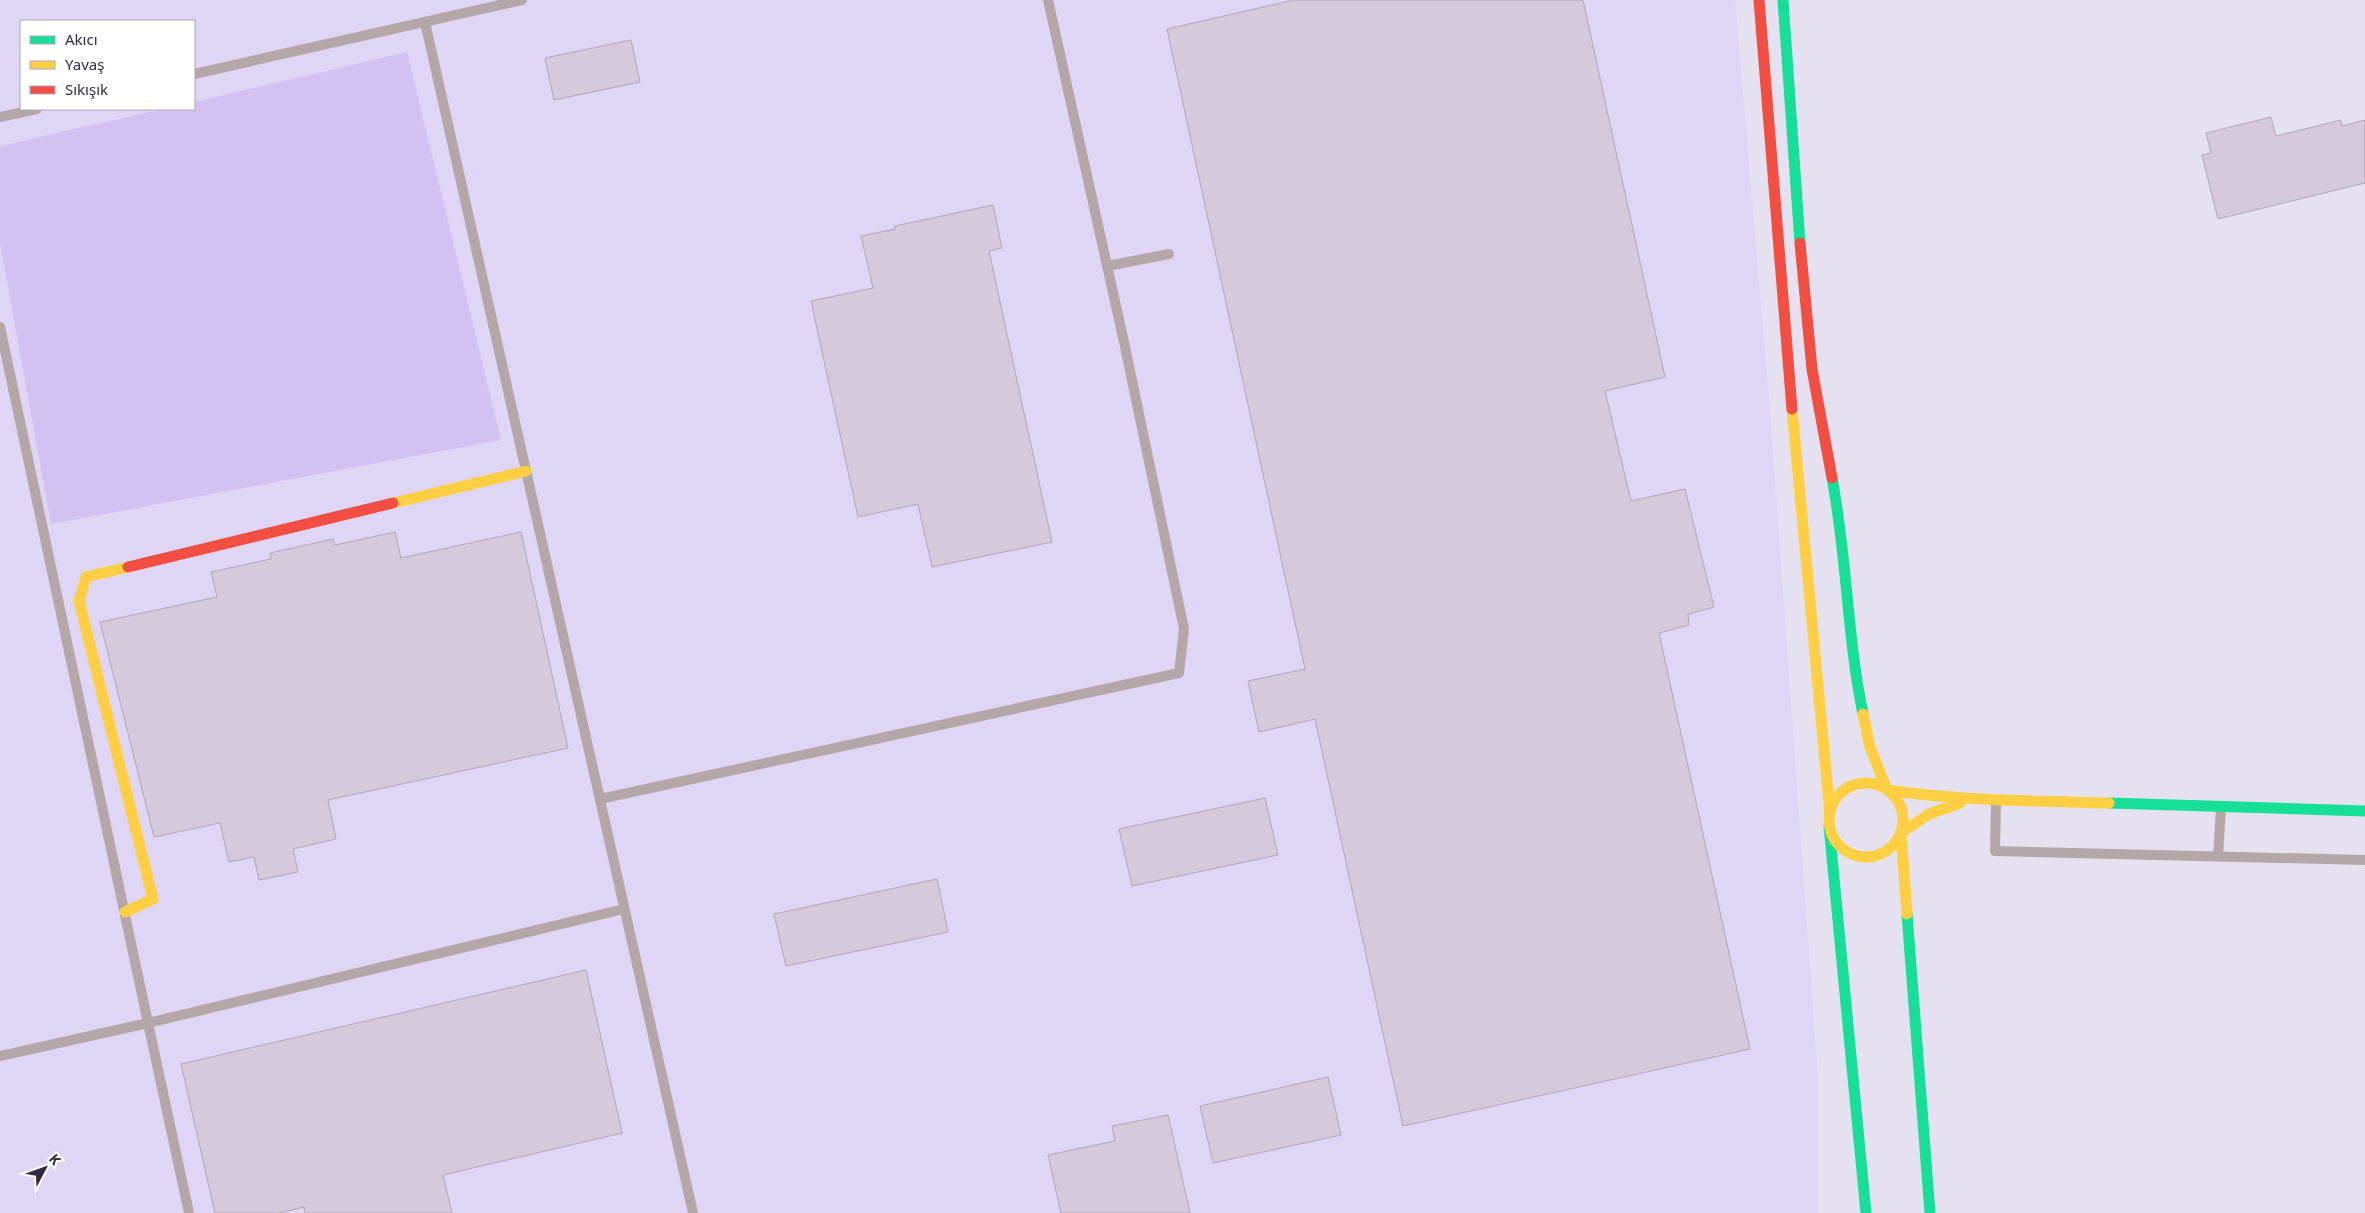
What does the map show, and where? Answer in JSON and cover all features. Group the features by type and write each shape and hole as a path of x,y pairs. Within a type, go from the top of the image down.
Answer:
{"main road":[{"path":"1759,0 1801,505 1866,1213"},
{"path":"1783,0 1797,216 1812,369 1840,520 1856,685 1870,747 1887,790"},
{"path":"125,912 153,899 79,601 86,576 526,470"},
{"path":"1830,814 1834,802 1841,792 1852,786 1864,783 1876,784 1887,790 1896,798 1902,809 1901,833 1930,1213"},
{"path":"1887,790 1912,794 1996,800 2365,811"},
{"path":"1830,826 1834,838 1841,847 1851,854 1863,857 1875,856 1886,852 1895,844 1901,833 1918,818 1949,805 1981,799"}],"lane":[{"path":"195,74 522,0"},
{"path":"600,799 1179,673 1184,628 1048,0"},
{"path":"425,22 693,1213"},
{"path":"0,117 33,110"},
{"path":"1107,266 1169,254"},
{"path":"0,327 189,1213"},
{"path":"1996,800 1995,851 2365,860"},
{"path":"2218,856 2221,806"},
{"path":"0,1056 148,1023 624,910"}],"shaded area":[{"path":"0,0 1735,0 1769,398 1818,1078 1818,1213 0,1213"},
{"path":"407,52 501,440 51,524 0,243 0,146 159,110 195,110 195,102"}],"building":[{"path":"1294,0 1583,0 1665,377 1605,391 1631,501 1685,489 1714,607 1688,614 1689,625 1659,633 1750,1049 1403,1126 1315,719 1259,732 1248,681 1305,669 1167,29"},
{"path":"631,40 640,82 554,100 545,58"},
{"path":"2271,117 2276,136 2341,120 2342,126 2365,120 2365,183 2218,219 2202,155 2211,153 2206,133"},
{"path":"993,205 1002,248 989,251 1052,542 932,567 918,504 858,517 811,301 873,288 861,236 895,229 895,226"},
{"path":"395,532 401,558 521,532 568,748 328,800 336,839 293,849 298,872 259,880 254,857 229,862 220,823 154,837 100,622 217,597 211,572 271,559 270,553 333,539 335,545"},
{"path":"1265,798 1278,855 1132,886 1119,829"},
{"path":"937,879 948,932 786,966 774,914"},
{"path":"586,970 622,1133 443,1175 452,1213 305,1213 304,1207 279,1213 215,1213 181,1064"},
{"path":"1328,1077 1341,1135 1213,1163 1200,1106"},
{"path":"1168,1115 1190,1213 1061,1213 1048,1155 1115,1141 1112,1126"}],"traffic: fast":[{"path":"1783,0 1800,243"},
{"path":"1832,478 1863,714"},
{"path":"2109,803 2365,811"},
{"path":"1829,826 1866,1213"},
{"path":"1907,914 1930,1213"}],"traffic: slow":[{"path":"1792,409 1830,814"},
{"path":"393,503 526,471"},
{"path":"125,912 153,899 79,601 86,577 128,567"},
{"path":"1863,714 1870,747 1887,790 1970,798 2109,803"},
{"path":"1866,783 1880,786 1892,794 1900,806 1903,820 1900,834 1892,846 1880,854 1866,857 1852,854 1840,846 1832,834 1829,820 1832,806 1840,794 1852,786 1866,783"},
{"path":"1907,914 1901,833 1929,814 1960,803"}],"traffic: jam":[{"path":"1759,0 1792,409"},
{"path":"1800,243 1812,369 1832,478"},
{"path":"128,567 393,503"}]}
